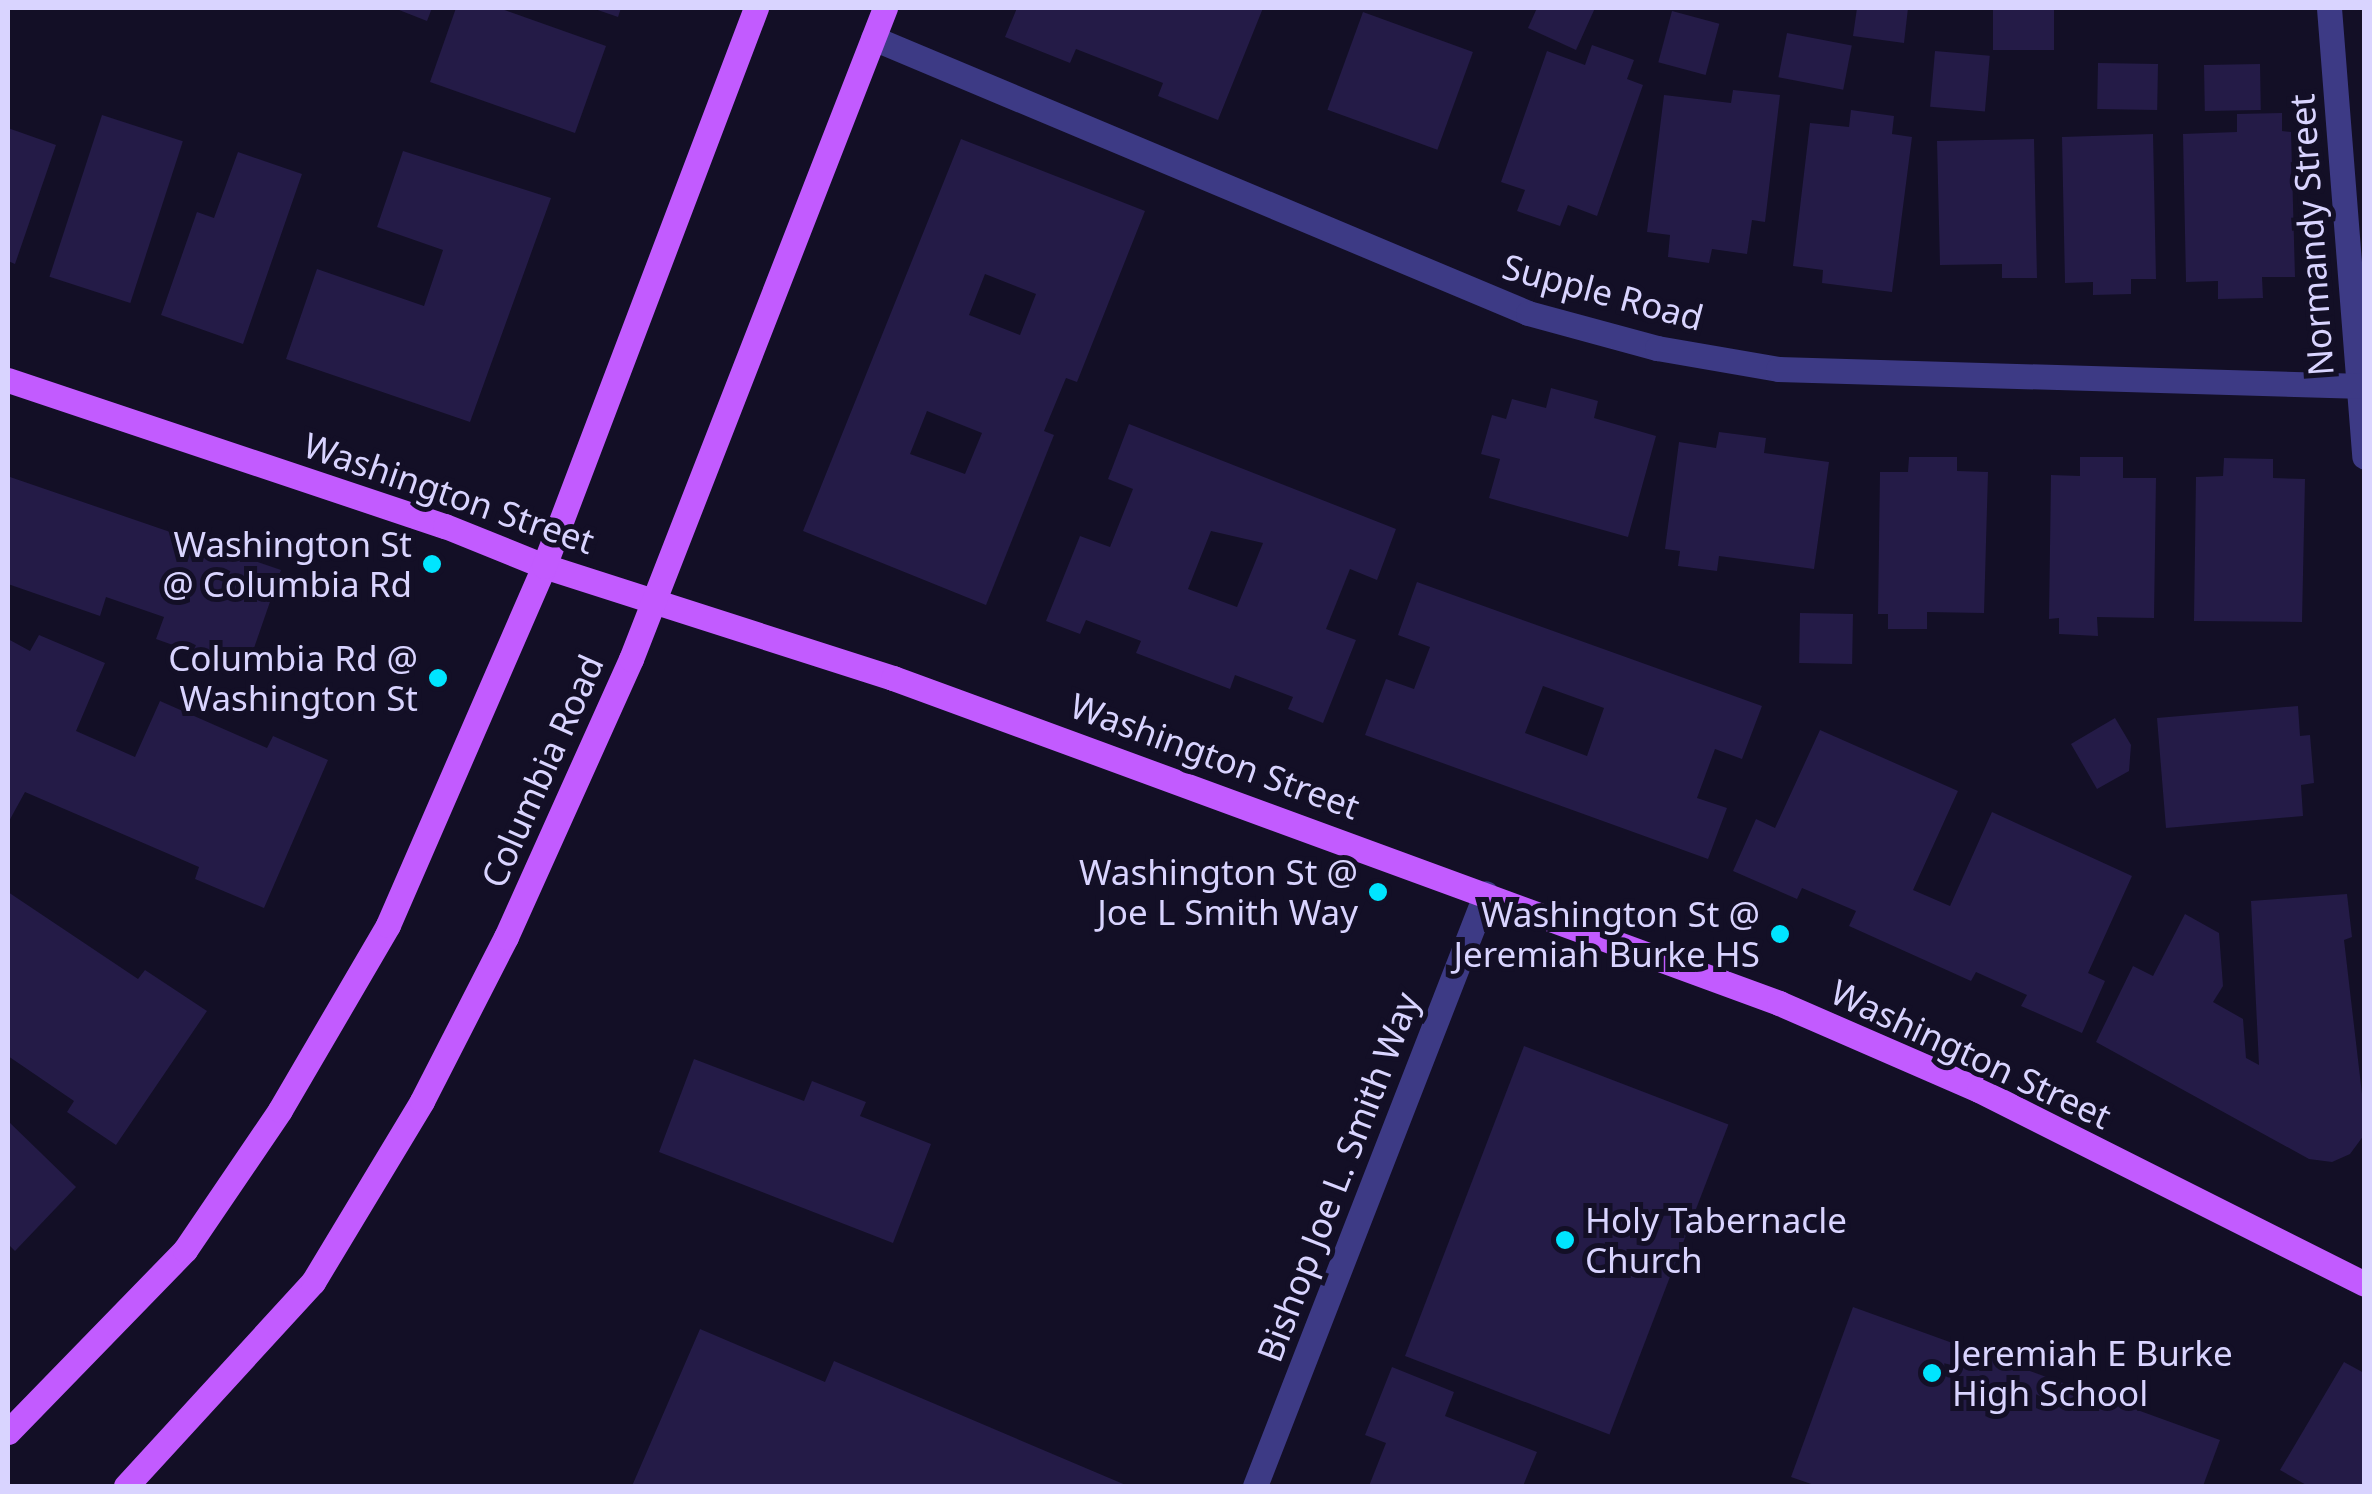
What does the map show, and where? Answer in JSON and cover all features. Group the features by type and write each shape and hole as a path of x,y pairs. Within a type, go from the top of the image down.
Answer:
{"main road":[{"path":"8,1432 186,1250 280,1110 388,925 544,566 756,8"},
{"name":"Columbia Road","path":"126,1486 314,1282 396,1148 506,936 656,602 885,8"},
{"name":"Washington Street","path":"8,380 444,526 544,566 893,678 1779,1002 1962,1083 2364,1284"}],"street":[{"name":"Normandy Street","path":"2329,8 2364,457"},
{"name":"Supple Road","path":"873,38 1510,306 1656,348 1778,369 2032,382 2361,386"},
{"name":"Bishop Joe L. Smith Way","path":"1255,1486 1486,893"}],"building":[{"path":"394,8 432,8 427,21"},
{"path":"456,8 499,8 606,46 575,133 430,82"},
{"path":"592,8 621,8 618,17"},
{"path":"1017,8 1263,8 1218,120 1158,96 1163,83 1076,49 1070,63 1005,37"},
{"path":"1537,8 1595,8 1576,50 1528,28"},
{"path":"1857,8 1908,8 1904,43 1853,36"},
{"path":"1993,8 2054,8 2054,50 1993,50"},
{"path":"1672,11 1719,24 1706,75 1658,62"},
{"path":"1363,12 1473,52 1437,150 1327,110"},
{"path":"1787,33 1852,46 1843,90 1778,77"},
{"path":"1592,45 1634,60 1627,79 1643,85 1597,216 1568,205 1560,226 1517,211 1525,190 1501,182 1547,51 1585,65"},
{"path":"1935,51 1990,56 1985,112 1930,107"},
{"path":"2098,63 2158,64 2157,110 2097,109"},
{"path":"2260,64 2261,110 2205,111 2204,65"},
{"path":"1733,90 1780,95 1765,222 1752,220 1747,254 1712,249 1709,263 1668,257 1670,235 1647,232 1664,95 1731,103"},
{"path":"1851,110 1894,116 1892,134 1912,137 1892,292 1822,283 1823,270 1793,266 1810,123 1849,127"},
{"path":"2282,113 2282,131 2291,132 2295,277 2262,277 2263,298 2218,299 2218,281 2186,282 2183,134 2237,132 2237,114"},
{"path":"102,115 183,141 130,303 49,277"},
{"path":"8,128 56,145 15,264 8,261"},
{"path":"2153,134 2156,279 2131,279 2131,294 2093,295 2093,282 2065,283 2062,137"},
{"path":"961,139 1145,211 1077,382 1066,378 1044,431 1054,435 986,605 803,531","holes":["985,274 1036,294 1020,335 969,315","927,411 982,433 965,474 910,454"]},
{"path":"2034,139 2037,278 2002,278 2002,264 1940,265 1937,141"},
{"path":"403,151 551,198 470,422 286,359 317,269 424,306 443,250 377,227"},
{"path":"238,152 302,174 243,344 161,315 197,212 214,218"},
{"path":"1551,388 1598,401 1594,418 1656,436 1628,537 1489,498 1500,459 1481,454 1492,415 1506,419 1512,399 1546,408"},
{"path":"1129,424 1396,529 1377,580 1350,569 1326,629 1356,640 1323,723 1288,709 1293,697 1235,675 1230,689 1136,653 1141,641 1086,620 1080,634 1046,621 1080,536 1110,547 1133,489 1108,479","holes":["1211,531 1263,543 1237,607 1188,589"]},
{"path":"1719,432 1766,438 1764,453 1829,462 1814,569 1719,556 1717,571 1678,566 1680,551 1665,549 1679,442 1716,448"},
{"path":"1909,457 1957,457 1957,471 1988,472 1984,613 1927,612 1927,629 1888,629 1888,614 1878,614 1880,472 1908,472"},
{"path":"2080,457 2123,457 2123,478 2156,478 2154,618 2097,617 2098,636 2059,634 2059,618 2049,619 2051,475 2080,476"},
{"path":"2224,458 2273,459 2273,478 2305,479 2302,622 2194,621 2196,477 2223,476"},
{"path":"10,477 281,570 246,671 156,639 164,617 106,597 100,616 8,584"},
{"path":"1417,582 1762,706 1742,759 1715,749 1697,798 1727,808 1708,859 1365,735 1386,679 1414,689 1430,647 1398,635","holes":["1543,686 1604,708 1587,756 1525,733"]},
{"path":"1800,613 1853,614 1852,664 1799,663"},
{"path":"39,635 105,663 76,731 135,757 160,701 267,748 273,736 328,760 264,908 195,879 199,867 25,792 8,823 8,639 30,651"},
{"path":"2298,706 2300,736 2310,735 2314,783 2301,785 2303,816 2166,828 2157,718"},
{"path":"2115,718 2131,745 2129,771 2097,789 2071,744"},
{"path":"1820,730 1958,791 1913,890 1950,906 1992,812 2132,876 2088,973 2105,981 2082,1033 2021,1006 2027,995 1976,972 1971,981 1849,926 1856,911 1802,888 1797,899 1733,871 1756,819 1775,828"},
{"path":"8,892 138,979 145,970 207,1011 116,1145 67,1112 74,1101 8,1056"},
{"path":"2347,894 2352,937 2344,940 2364,1111 2364,1135 2350,1154 2332,1162 2309,1159 2096,1042 2133,966 2153,976 2185,914 2219,933 2223,986 2213,1002 2243,1019 2246,1058 2259,1065 2251,901"},
{"name":"Holy Tabernacle Church","path":"1524,1046 1728,1124 1609,1434 1405,1356"},
{"path":"694,1059 804,1101 812,1081 866,1102 860,1116 931,1144 893,1243 659,1152"},
{"path":"8,1121 76,1187 15,1251 8,1244"},
{"name":"Jeremiah E Burke High School","path":"1853,1307 2220,1440 2203,1486 1817,1486 1791,1477"},
{"path":"700,1329 825,1382 834,1361 1128,1486 632,1486"},
{"path":"2344,1362 2364,1373 2364,1486 2308,1486 2280,1470"},
{"path":"1392,1367 1454,1392 1445,1416 1537,1452 1523,1486 1369,1486 1386,1443 1365,1435"}],"place":[{"name":"Washington St @ Columbia Rd","path":"432,564"},
{"name":"Columbia Rd @ Washington St","path":"438,678"},
{"name":"Washington St @ Joe L Smith Way","path":"1378,892"},
{"name":"Washington St @ Jeremiah Burke HS","path":"1780,934"},
{"name":"Holy Tabernacle Church","path":"1565,1240"},
{"name":"Jeremiah E Burke High School","path":"1932,1373"}]}
